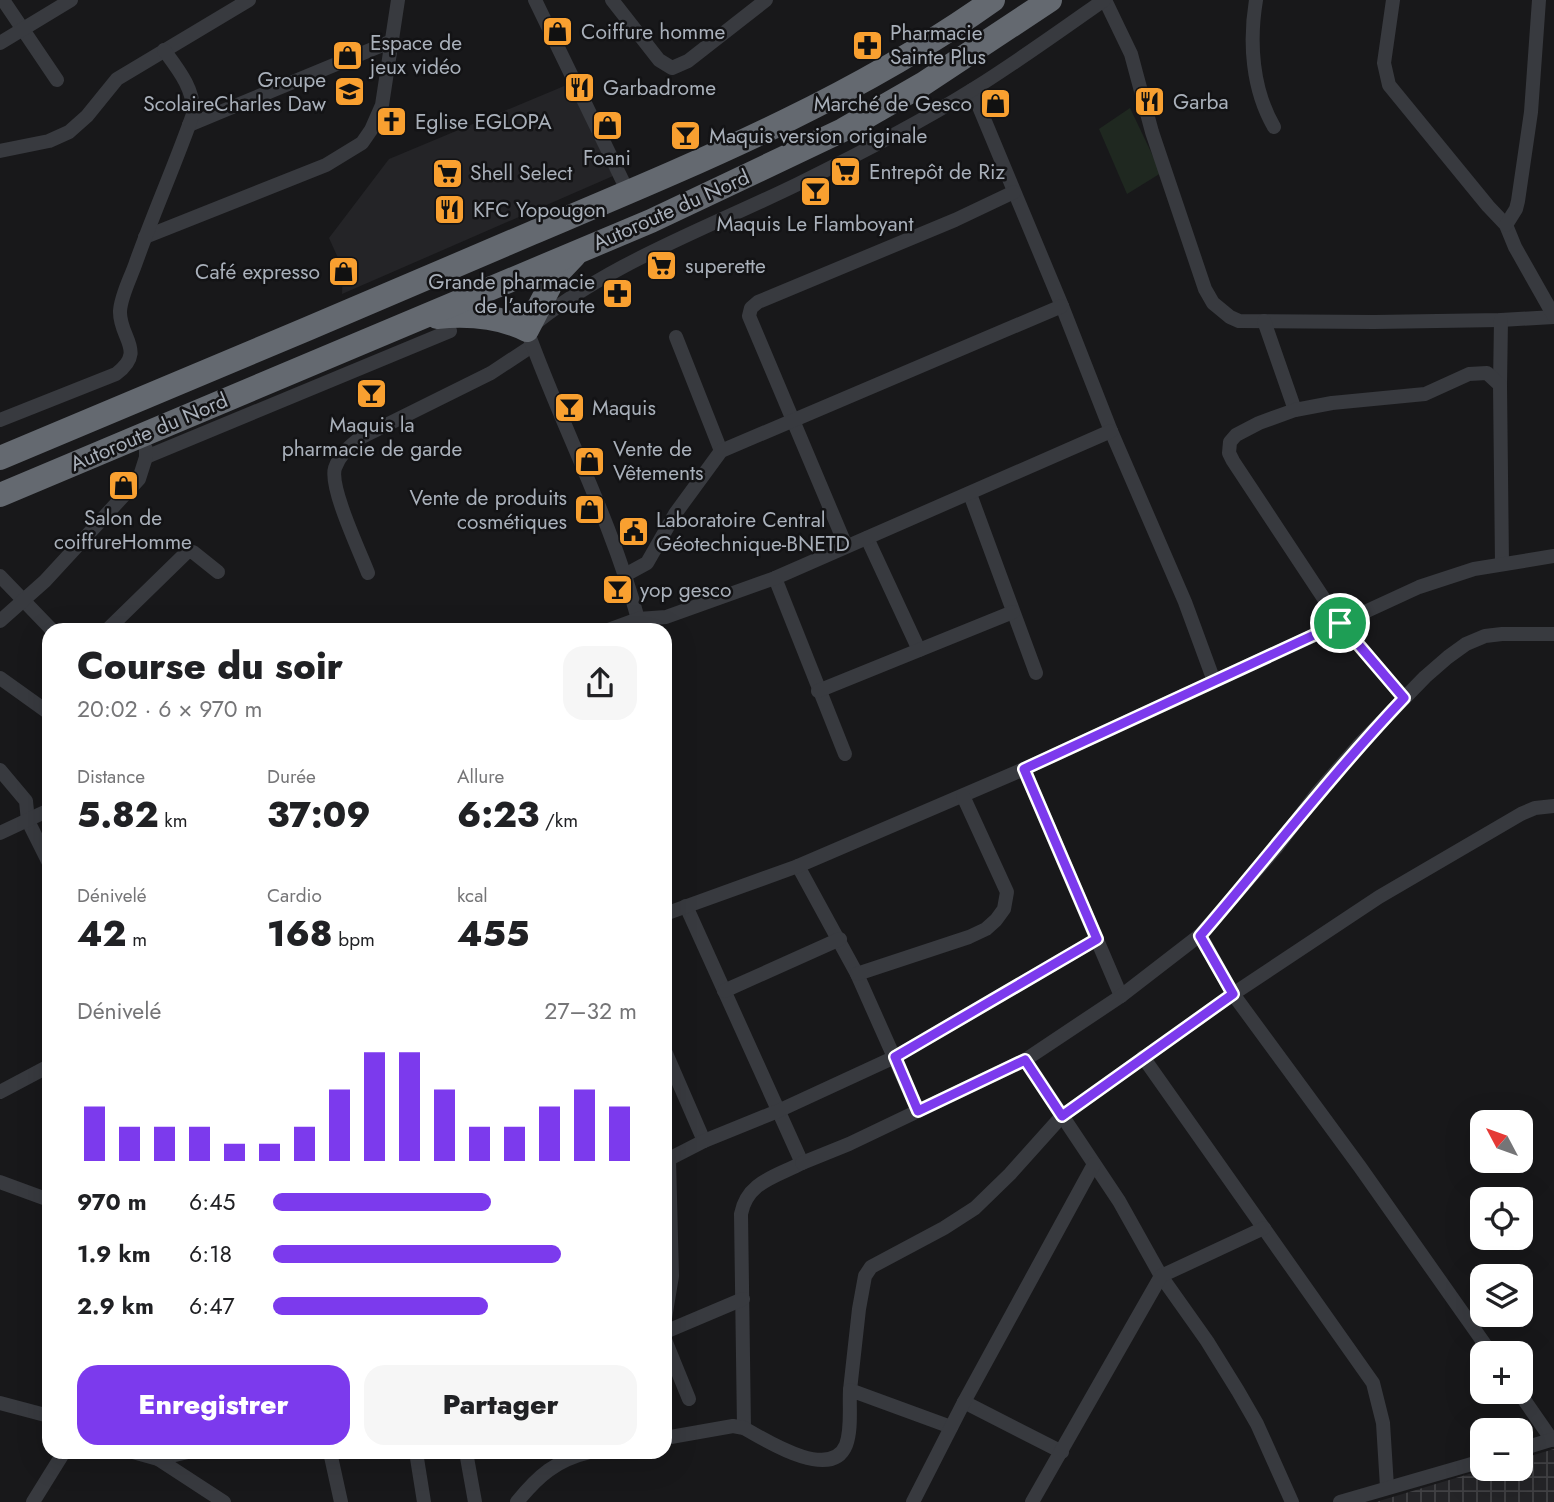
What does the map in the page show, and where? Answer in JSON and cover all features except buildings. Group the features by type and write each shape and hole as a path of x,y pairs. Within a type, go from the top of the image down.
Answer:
{"highway":[{"name":"Autoroute du Nord","path":"0,458 723,150 824,101 901,58 993,0"},
{"name":"Autoroute du Nord","path":"0,495 146,445 416,320 651,221 843,130 923,84 1050,0"},
{"path":"416,320 457,315 482,317 513,323 530,338 555,276 580,250"}],"street":[{"path":"3,0 57,80"},
{"path":"0,43 72,0"},
{"path":"0,151 49,141 69,132 87,116 117,79 248,0"},
{"path":"145,237 326,165 362,143 382,105 398,0"},
{"path":"536,0 628,192"},
{"path":"612,0 659,60 672,68 688,61 750,5 766,0"},
{"path":"368,573 345,516 334,471 341,454 360,438 491,373 530,338 553,308 639,258 856,155 972,90 1104,0 1132,54 1152,132 1205,289 1213,303 1230,317 1239,321 1264,321 1501,320 1554,316 1515,247 1506,225 1390,85 1384,63 1393,0"},
{"path":"1256,0 1252,60 1273,127"},
{"path":"1506,225 1518,201 1531,112 1539,0"},
{"path":"189,125 392,41"},
{"path":"0,420 116,374 124,368 132,352 120,312 145,237 189,125 194,101 191,91 164,50"},
{"path":"972,90 1111,431 1185,602 1214,681"},
{"path":"846,546 749,316 751,308 758,302 955,220 1014,192"},
{"path":"625,575 647,563 675,514 721,451 1062,306"},
{"path":"1501,320 1502,564"},
{"path":"1264,321 1296,410"},
{"path":"0,621 23,603 139,478 146,445 450,331"},
{"path":"676,337 721,451"},
{"path":"530,338 567,434 593,489 625,575 638,619"},
{"path":"1404,698 1340,623 1229,453 1230,442 1236,435 1259,423 1296,410 1332,403 1425,394 1469,374 1487,373 1500,386"},
{"path":"627,623 638,619 666,617 775,578 1111,431"},
{"path":"970,494 1036,673"},
{"path":"867,538 919,650"},
{"path":"114,623 187,552 193,552 218,572"},
{"path":"672,911 799,866 962,796 1442,579 1502,564 1554,556"},
{"path":"0,576 44,623"},
{"path":"775,578 845,754"},
{"path":"818,691 1013,612"},
{"path":"744,1428 741,1214 743,1201 753,1188 1025,1060 1121,996 1200,936 1276,848 1334,774 1425,677 1466,644 1485,636 1554,634"},
{"path":"0,678 42,708"},
{"path":"1024,769 1121,996"},
{"path":"0,770 26,801 27,821 42,850"},
{"path":"858,974 969,937 986,929 1004,909 1007,892 962,796"},
{"path":"672,1437 733,1426 744,1428 809,1459 834,1458 841,1454 846,1445 859,1309 865,1276 871,1267 944,1228 982,1202 1062,1116 1233,994 1379,897 1521,814 1535,808 1554,806"},
{"path":"0,833 42,814"},
{"path":"799,866 858,974 918,1111"},
{"path":"686,906 802,1163"},
{"path":"1200,936 1233,994 1483,1341"},
{"path":"724,991 840,939"},
{"path":"672,1158 895,1057 1097,939"},
{"path":"1143,1057 1373,1383 1383,1423 1387,1488"},
{"path":"1025,1060 1119,1201 1161,1276 1207,1341 1257,1424 1292,1502"},
{"path":"672,1067 704,1142"},
{"path":"0,1092 42,1070"},
{"path":"913,1502 964,1402 1094,1164"},
{"path":"0,1182 42,1197"},
{"path":"1032,1502 1161,1276 1264,1228"},
{"path":"672,1329 743,1299"},
{"path":"672,1357 689,1399"},
{"path":"850,1390 951,1427"},
{"path":"964,1402 1062,1452"},
{"path":"0,1403 42,1414"},
{"path":"1527,1404 1553,1439 1533,1445"},
{"path":"33,1502 60,1459"},
{"path":"158,1459 216,1500"},
{"path":"332,1459 341,1502"},
{"path":"417,1459 424,1502"},
{"path":"467,1459 475,1502"},
{"path":"549,1459 550,1468"},
{"path":"517,1502 540,1475 566,1459"},
{"path":"1340,1502 1470,1464"}],"shaded area":[{"path":"569,84 613,176 342,294 343,269 329,238 389,159"},
{"path":"1130,108 1161,173 1127,194 1099,129"},
{"path":"1554,1449 1554,1502 1376,1502 1470,1474 1470,1481 1533,1481 1533,1455"}],"place":[{"name":"Coiffure homme","path":"558,32"},
{"name":"Pharmacie Sainte Plus","path":"867,45"},
{"name":"Espace de jeux vidéo","path":"347,55"},
{"name":"Garbadrome","path":"580,88"},
{"name":"Groupe ScolaireCharles Daw","path":"349,92"},
{"name":"Garba","path":"1150,102"},
{"name":"Marché de Gesco","path":"995,104"},
{"name":"Eglise EGLOPA","path":"392,122"},
{"name":"Foani","path":"607,126"},
{"name":"Maquis version originale","path":"686,136"},
{"name":"Entrepôt de Riz","path":"846,172"},
{"name":"Shell Select","path":"447,173"},
{"name":"Maquis Le Flamboyant","path":"815,192"},
{"name":"KFC Yopougon","path":"450,210"},
{"name":"superette","path":"662,266"},
{"name":"Café expresso","path":"343,272"},
{"name":"Grande pharmacie de l’autoroute","path":"618,294"},
{"name":"Maquis la pharmacie de garde","path":"372,393"},
{"name":"Maquis","path":"569,408"},
{"name":"Vente de Vêtements","path":"590,461"},
{"name":"Salon de coiffureHomme","path":"123,486"},
{"name":"Vente de produits cosmétiques","path":"590,510"},
{"name":"Laboratoire Central Géotechnique-BNETD","path":"633,532"},
{"name":"yop gesco","path":"617,590"}],"route":[{"path":"1340,623 1404,698 1318,792 1276,848 1200,936 1233,994 1062,1116 1025,1060 918,1111 895,1057 1097,939 1024,769 1340,623"}]}
